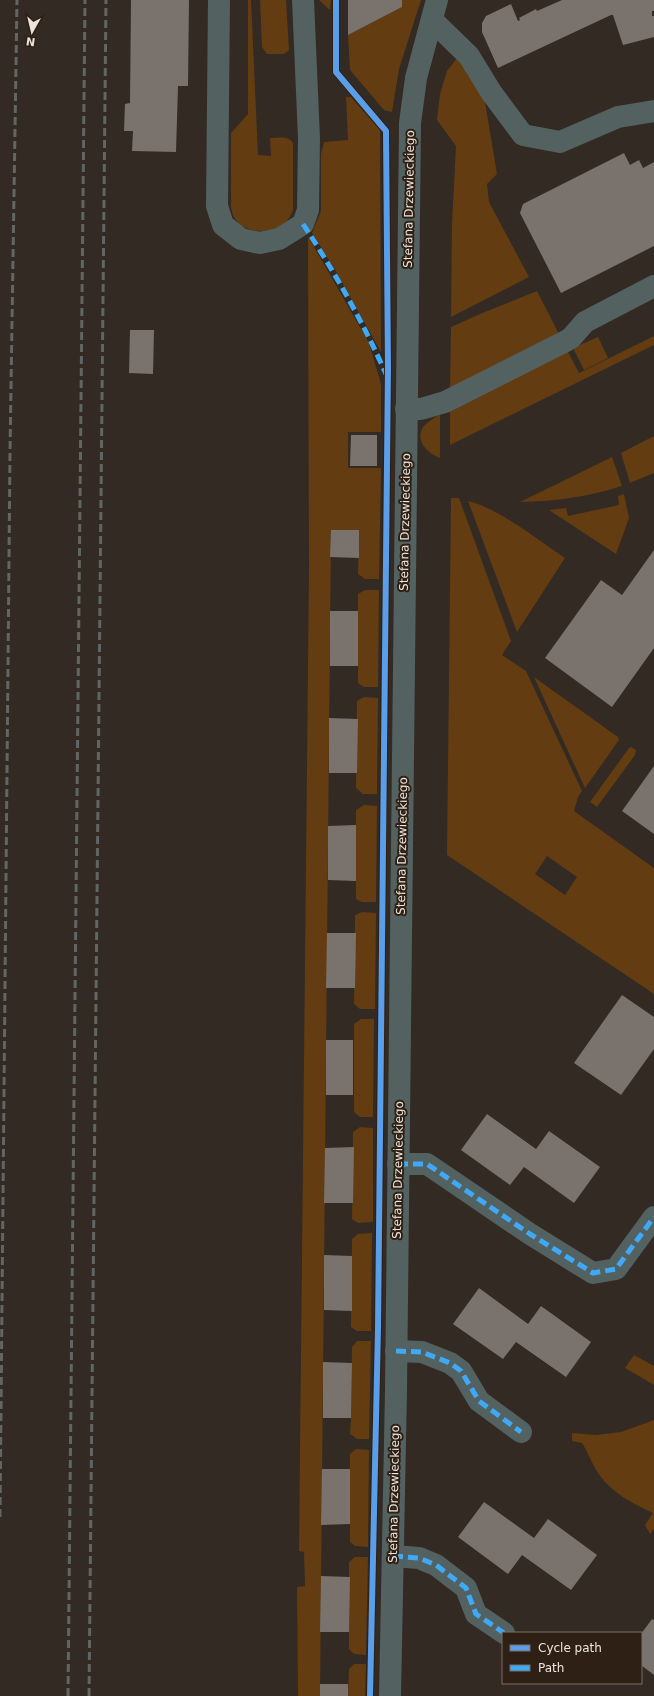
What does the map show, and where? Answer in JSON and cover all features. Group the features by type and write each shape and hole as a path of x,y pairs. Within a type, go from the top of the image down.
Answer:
{"street":[{"path":"219,0 218,206 223,226 241,239 260,243 279,239 302,224 308,210 309,138 303,0"},
{"path":"435,10 469,56 491,92 523,135 560,142 618,117 654,111"},
{"name":"Stefana Drzewieckiego","path":"390,1696 396,1351 410,123 416,78 435,10"},
{"path":"406,409 421,409 445,402 564,342 571,338 585,322 654,286"},
{"path":"398,1164 427,1164 530,1234 593,1273 616,1269 654,1217"},
{"path":"396,1351 422,1352 450,1363 461,1371 478,1401 521,1432"},
{"path":"393,1556 419,1558 436,1565 466,1588 476,1614 503,1632"}],"shaded area":[{"path":"248,0 251,0 258,155 271,156 270,138 286,138 291,140 293,143 293,210 283,225 268,231 250,229 241,225 232,213 231,207 231,133 248,114"},
{"path":"260,0 286,0 289,50 284,54 267,54 262,47"},
{"path":"319,0 331,0 330,10"},
{"path":"402,0 421,0 399,69 392,112 384,110 350,70 348,35 402,7"},
{"path":"457,58 484,96 497,174 487,184 489,202 529,277 451,317 452,223 456,146 437,120 440,94 447,71"},
{"path":"346,97 351,97 380,130 381,352 334,268 312,233 321,211 321,154 324,142 348,140"},
{"path":"309,238 369,343 381,384 381,432 348,432 348,468 381,468 379,579 365,579 358,574 359,530 331,530 320,1696 298,1696 297,1587 305,1586 304,1552 299,1551 309,569"},
{"path":"537,291 559,334 450,390 451,327"},
{"path":"654,336 654,345 450,445 450,409 566,348 579,373"},
{"path":"598,337 608,358 584,370 573,348"},
{"path":"440,414 440,458 427,450 420,437 423,427"},
{"path":"654,436 654,473 630,483 621,453"},
{"path":"612,457 622,486 572,498 520,502"},
{"path":"624,494 629,518 616,554 549,510 566,508 568,516 619,505 618,496"},
{"path":"451,498 459,498 511,641 502,655 526,671 582,791 578,797 574,811 654,868 654,994 447,855","holes":["547,856 577,877 565,895 535,874"]},
{"path":"468,501 492,510 505,517 565,558 517,632"},
{"path":"365,590 379,590 378,687 364,687 358,683 358,594"},
{"path":"534,677 618,737 619,740 585,788"},
{"path":"364,697 378,698 377,794 363,794 356,788 357,701"},
{"path":"631,747 636,750 635,755 597,807 590,802"},
{"path":"364,805 377,806 376,902 362,902 356,899 356,810"},
{"path":"362,912 376,913 375,1009 360,1009 354,1004 355,915"},
{"path":"361,1019 374,1019 373,1117 360,1117 354,1112 354,1024"},
{"path":"360,1127 373,1128 373,1222 358,1223 352,1219 353,1132"},
{"path":"372,1233 371,1331 357,1331 351,1327 352,1239 358,1234"},
{"path":"357,1341 371,1341 369,1439 357,1439 350,1434 352,1347"},
{"path":"634,1355 654,1366 654,1385 625,1368"},
{"path":"654,1420 654,1529 650,1534 645,1525 653,1513 621,1496 607,1484 596,1470 582,1443 572,1441 572,1433 596,1435 621,1432"},
{"path":"356,1449 369,1450 368,1547 355,1546 350,1542 350,1454"},
{"path":"355,1557 368,1557 366,1655 354,1654 349,1649 349,1562"},
{"path":"354,1664 366,1664 365,1696 348,1696 349,1669"}],"building":[{"path":"131,0 189,0 188,86 178,86 176,152 132,151 133,131 124,131 125,104 130,103"},
{"path":"348,0 402,0 402,7 348,35"},
{"path":"562,0 654,0 654,11 652,11 652,16 654,16 654,37 623,45 613,15 611,15 498,68 482,32 482,23 486,16 511,4 518,21 520,20 519,18 536,9 537,11"},
{"path":"624,153 630,165 639,160 643,168 654,162 654,246 561,293 520,213 523,204"},
{"path":"130,330 154,330 153,374 129,373"},
{"path":"351,435 377,435 377,466 350,466"},
{"path":"331,530 359,530 359,558 330,557"},
{"path":"654,550 654,648 612,707 545,658 601,580 622,595"},
{"path":"330,611 358,611 358,666 330,666"},
{"path":"329,718 358,719 357,773 329,773"},
{"path":"654,766 654,834 622,811"},
{"path":"356,825 356,881 328,880 328,826"},
{"path":"327,933 356,933 355,988 326,988"},
{"path":"622,995 654,1017 654,1049 621,1095 574,1063"},
{"path":"326,1040 353,1040 353,1095 326,1095"},
{"path":"487,1114 536,1149 549,1131 600,1167 574,1203 524,1167 510,1185 461,1150"},
{"path":"354,1147 353,1203 324,1203 325,1148"},
{"path":"324,1255 352,1256 352,1311 324,1310"},
{"path":"479,1288 528,1324 541,1306 591,1342 566,1377 516,1342 503,1359 453,1324"},
{"path":"323,1362 352,1363 351,1418 323,1418"},
{"path":"322,1469 350,1469 350,1524 321,1525"},
{"path":"484,1502 534,1538 548,1519 597,1555 571,1590 522,1555 508,1574 458,1537"},
{"path":"321,1576 350,1577 349,1632 320,1632"},
{"path":"652,1619 654,1620 654,1675 642,1666 642,1633"},
{"path":"320,1684 348,1684 348,1696 320,1696"}],"railway":[{"path":"0,1517 10,452 17,0"},
{"path":"68,1696 85,0"},
{"path":"89,1696 106,0"}],"marked path":[{"path":"303,224 348,297 386,374"},
{"path":"398,1164 427,1164 530,1234 593,1273 616,1269 654,1217"},
{"path":"396,1351 422,1352 450,1363 461,1371 479,1401 521,1432"},
{"path":"393,1556 419,1558 436,1565 466,1588 476,1614 503,1632"}],"cycle path":[{"path":"336,0 336,72 386,131 388,368 378,1328 370,1696"}]}
